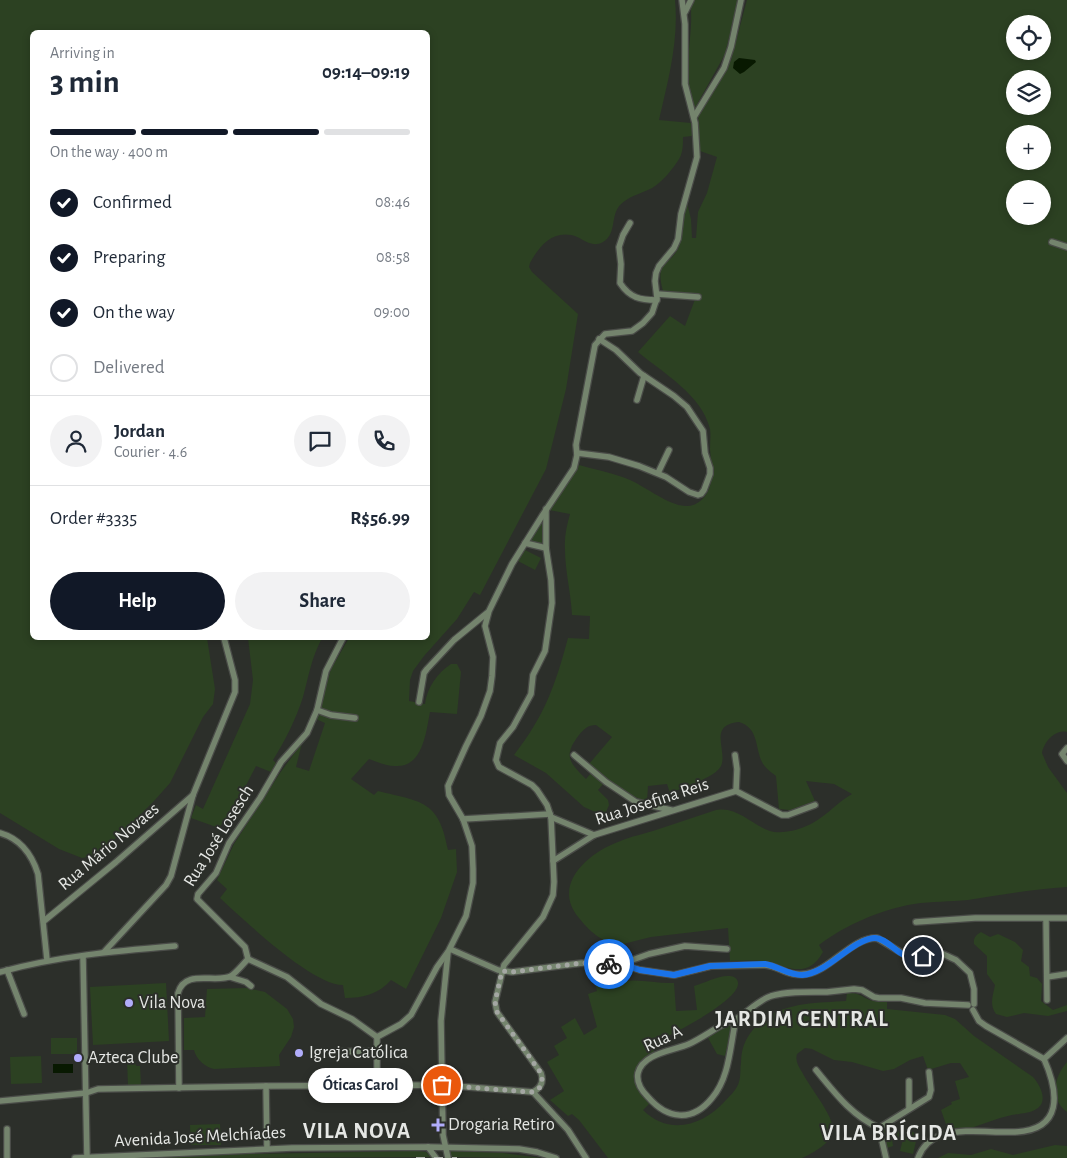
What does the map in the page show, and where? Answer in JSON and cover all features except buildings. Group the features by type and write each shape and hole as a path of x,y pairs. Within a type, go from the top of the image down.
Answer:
{"street":[{"path":"377,1037 401,1024 411,1015 449,950 466,916 473,883 472,846 463,819 449,795 448,789 481,716 490,690 493,657 485,626 489,611 512,564 574,468 577,452 576,445 595,348 599,339 607,333 628,332 638,327 652,313 657,297 656,273 677,243 682,214 696,162 695,120 685,84 684,12 682,0"},
{"path":"684,12 691,0"},
{"path":"695,120 724,68 742,0"},
{"path":"630,223 619,247 621,264 620,284 634,297 640,299 698,297"},
{"path":"1052,242 1067,247"},
{"path":"577,452 609,457 658,473 673,480 689,492 699,495 704,490 710,471 705,453 703,431 687,407 644,376 616,350 599,339"},
{"path":"637,400 644,376"},
{"path":"658,473 669,450"},
{"path":"0,1101 86,1093 98,1089 442,1085 533,1092 540,1088 542,1084 541,1073 500,1017 495,1006 502,971 506,961 536,928 548,909 553,895 551,815 548,805 537,790 500,767 496,760 500,743 513,727 531,694 533,675 545,650 552,603 551,580 546,548 546,509"},
{"path":"525,543 546,548"},
{"path":"419,702 424,674 427,669 454,640 489,611"},
{"path":"104,952 170,879 193,795 235,692 235,680 225,640"},
{"name":"Rua José Losesch","path":"248,959 245,947 200,904 197,897 216,873 229,843 260,798 281,762 307,733 317,710 326,671 342,640"},
{"path":"317,710 331,715 355,718"},
{"path":"1065,758 1062,752 1067,748"},
{"path":"574,755 606,782 636,802 673,810"},
{"name":"Rua Josefina Reis","path":"735,755 737,770 736,791"},
{"name":"Rua Josefina Reis","path":"553,861 594,835 736,791 782,815 815,805"},
{"name":"Rua Mário Novaes","path":"44,921 193,795"},
{"path":"463,819 551,815 594,835"},
{"path":"0,834 9,836 17,841 27,851 38,874 47,960"},
{"path":"916,922 975,918 1067,918"},
{"path":"1046,919 1047,1000"},
{"path":"449,950 502,971 512,972 582,963 621,964 640,970 674,975 710,966 765,964 788,973 803,975 813,973 864,942 877,938 907,956 917,957 943,954 956,960 971,975 974,989 971,1006 979,1020 986,1026 1044,1059 1053,1084 1055,1101 1052,1113 1045,1121 1034,1128 1016,1132 975,1132 942,1135 925,1145 918,1158"},
{"path":"0,972 47,960 104,952 175,946"},
{"path":"621,964 649,954 685,946 727,949"},
{"path":"448,1158 443,1135 441,1021 449,950"},
{"path":"83,956 88,1157"},
{"path":"230,976 248,959 288,977 321,1004 352,1019 377,1037"},
{"path":"7,970 24,1014"},
{"path":"1047,977 1067,974"},
{"path":"180,1088 178,990 183,984 191,980 230,976 251,986"},
{"name":"Rua A","path":"736,1019 725,1073 717,1092 712,1098 700,1109 681,1116 667,1113 654,1105 638,1080 639,1072 645,1063 658,1055 687,1045 723,1024 736,1019 760,1001 773,996 852,989 862,990 879,998 901,998 934,1004 971,1006"},
{"path":"377,1037 377,1086"},
{"path":"1044,1059 1067,1038"},
{"path":"324,1052 376,1051"},
{"path":"816,1070 853,1113 879,1128"},
{"path":"879,1128 930,1096 929,1072"},
{"path":"909,1081 909,1108"},
{"path":"266,1086 267,1149"},
{"path":"533,1092 568,1130 585,1156"},
{"path":"879,1128 886,1158"},
{"path":"7,1129 7,1158"},
{"path":"428,1147 436,1158"},
{"name":"Avenida José Melchíades","path":"76,1158 267,1149 428,1147 519,1149 556,1158"}],"shaded area":[{"path":"0,0 675,0 674,46 659,120 691,123 692,136 683,137 681,155 663,180 654,187 631,197 620,205 607,239 599,244 594,244 571,235 557,236 541,246 530,263 529,267 532,272 578,314 566,389 546,469 480,595 474,592 457,619 413,671 410,680 409,701 425,704 430,687 437,676 451,664 457,664 461,672 457,714 430,712 422,747 412,761 404,765 395,766 385,765 369,759 351,779 374,795 378,791 417,801 433,812 439,821 448,850 456,849 457,872 441,918 406,989 391,980 376,992 345,998 343,985 330,982 297,963 261,935 220,898 227,889 217,880 234,844 302,743 296,767 309,771 325,723 316,719 318,712 336,718 357,721 357,716 319,710 331,669 348,640 430,640 430,30 30,30 30,640 207,640 215,689 213,704 203,717 170,783 120,835 92,856 82,858 59,849 0,813"},
{"path":"690,0 738,0 725,54 695,108 688,78"},
{"path":"747,0 1067,0 1067,732 1054,734 1045,745 1042,753 1048,767 1067,793 1067,887 968,900 921,903 889,910 864,919 829,938 819,945 823,952 816,961 803,969 761,961 730,961 728,928 651,937 619,945 608,942 597,936 587,927 571,906 569,894 571,882 585,862 607,847 628,838 713,811 728,810 770,831 787,832 811,824 852,794 834,784 806,781 815,801 790,810 779,809 776,776 762,762 750,729 739,722 729,724 721,733 722,760 718,770 698,782 670,793 667,784 648,786 647,801 624,791 589,764 612,737 596,725 586,728 574,742 570,758 575,768 586,779 591,773 604,783 598,790 608,800 609,805 606,812 602,815 584,807 546,773 514,755 534,727 548,699 568,638 589,639 590,616 572,615 565,545 570,514 549,510 579,465 624,478 678,505 689,506 701,501 707,494 710,486 712,471 710,429 706,417 690,395 638,352 670,316 685,326 697,294 663,291 661,273 662,268 676,253 679,246 687,203 691,219 692,238 696,238 698,212 707,193 717,157 700,151 698,116 731,60"},
{"path":"739,58 755,60 756,62 740,74 733,68 734,62"},
{"path":"545,514 545,547 527,542"},
{"path":"525,550 541,558 535,570 518,561"},
{"path":"248,640 321,640 297,713 286,738 273,760 276,763 271,772 256,766 239,799 219,828 191,818 196,805 203,809 250,704 253,680"},
{"path":"981,932 990,937 998,934 1015,942 1023,950 1021,961 1029,967 1030,976 1037,978 1042,984 1041,1001 1053,1010 1067,1005 1067,1011 1048,1016 1024,1013 1007,1017 996,1014 992,1003 995,985 987,974 987,956 974,944 975,937"},
{"path":"611,969 616,983 638,981 674,983 676,1011 697,1010 694,986 725,976 737,979 738,983 735,991 728,999 701,1018 652,1044 655,1054 647,1058 635,1079 650,1103 643,1110 653,1118 664,1123 675,1125 696,1121 717,1109 728,1098 739,1082 742,1051 748,1036 768,1016 789,1007 812,1003 846,1001 847,993 856,994 874,1001 887,1001 887,1009 945,1015 955,1019 974,1036 1033,1077 1042,1092 1041,1105 1031,1111 1007,1116 971,1128 948,1130 941,1110 952,1104 951,1102 960,1099 955,1081 969,1077 960,1063 951,1063 928,1070 923,1056 910,1060 894,1069 883,1071 852,1062 834,1060 812,1049 805,1048 797,1054 797,1063 825,1109 833,1130 826,1143 811,1153 802,1158 608,1158 579,1120 572,1114 568,1116 550,1100 564,1091 547,1062 559,1055 554,1046 567,1038 561,1027 575,1018 584,1035 597,1027 588,994 597,991 593,975"},
{"name":"Vila Nova","path":"166,983 169,1041 93,1045 90,987"},
{"path":"248,988 265,992 287,1009 293,1019 294,1027 291,1037 279,1055 280,1066 214,1069 201,1062 194,1050 184,1050 184,1018 205,1017 207,989"},
{"path":"730,1023 731,1029 725,1056 717,1054 707,1036"},
{"path":"51,1038 77,1038 77,1054 51,1054"},
{"path":"41,1056 42,1083 11,1084 10,1057"},
{"path":"127,1060 135,1060 136,1066 140,1066 141,1085 128,1085"},
{"path":"1067,1062 1067,1112 1058,1101 1055,1088 1059,1074"},
{"path":"53,1064 73,1064 73,1073 53,1073"},
{"path":"220,1124 221,1145 191,1145 190,1125"},
{"path":"886,1124 900,1131 901,1137 892,1139 893,1146 887,1148 883,1132"},
{"path":"905,1131 918,1133 913,1154 900,1151"},
{"path":"1055,1145 1067,1146 1067,1158 938,1158 948,1153 971,1155 991,1149 1013,1155"},
{"path":"451,1151 503,1153 541,1158 455,1157 451,1156"},
{"path":"426,1152 432,1157 152,1158 248,1154"}],"railway":[{"path":"416,1158 457,1158"}],"way so far":[{"path":"442,1085 528,1092 537,1090 541,1086 543,1078 541,1073 500,1017 495,1006 502,971 512,972 582,963 609,964"}],"place":[{"name":"Vila Nova","path":"129,1003"},
{"name":"Igreja Católica","path":"299,1053"},
{"name":"Azteca Clube","path":"78,1058"},
{"name":"Óticas Carol","path":"442,1085"},
{"name":"Drogaria Retiro","path":"438,1125"}],"district":[{"name":"JARDIM CENTRAL","path":"802,1019"},
{"name":"VILA NOVA","path":"357,1131"},
{"name":"VILA BRÍGIDA","path":"889,1133"}],"route":[{"path":"609,964 621,964 640,970 674,975 710,966 765,964 788,973 803,975 813,973 857,945 873,938 880,938 904,955 923,956"}]}
